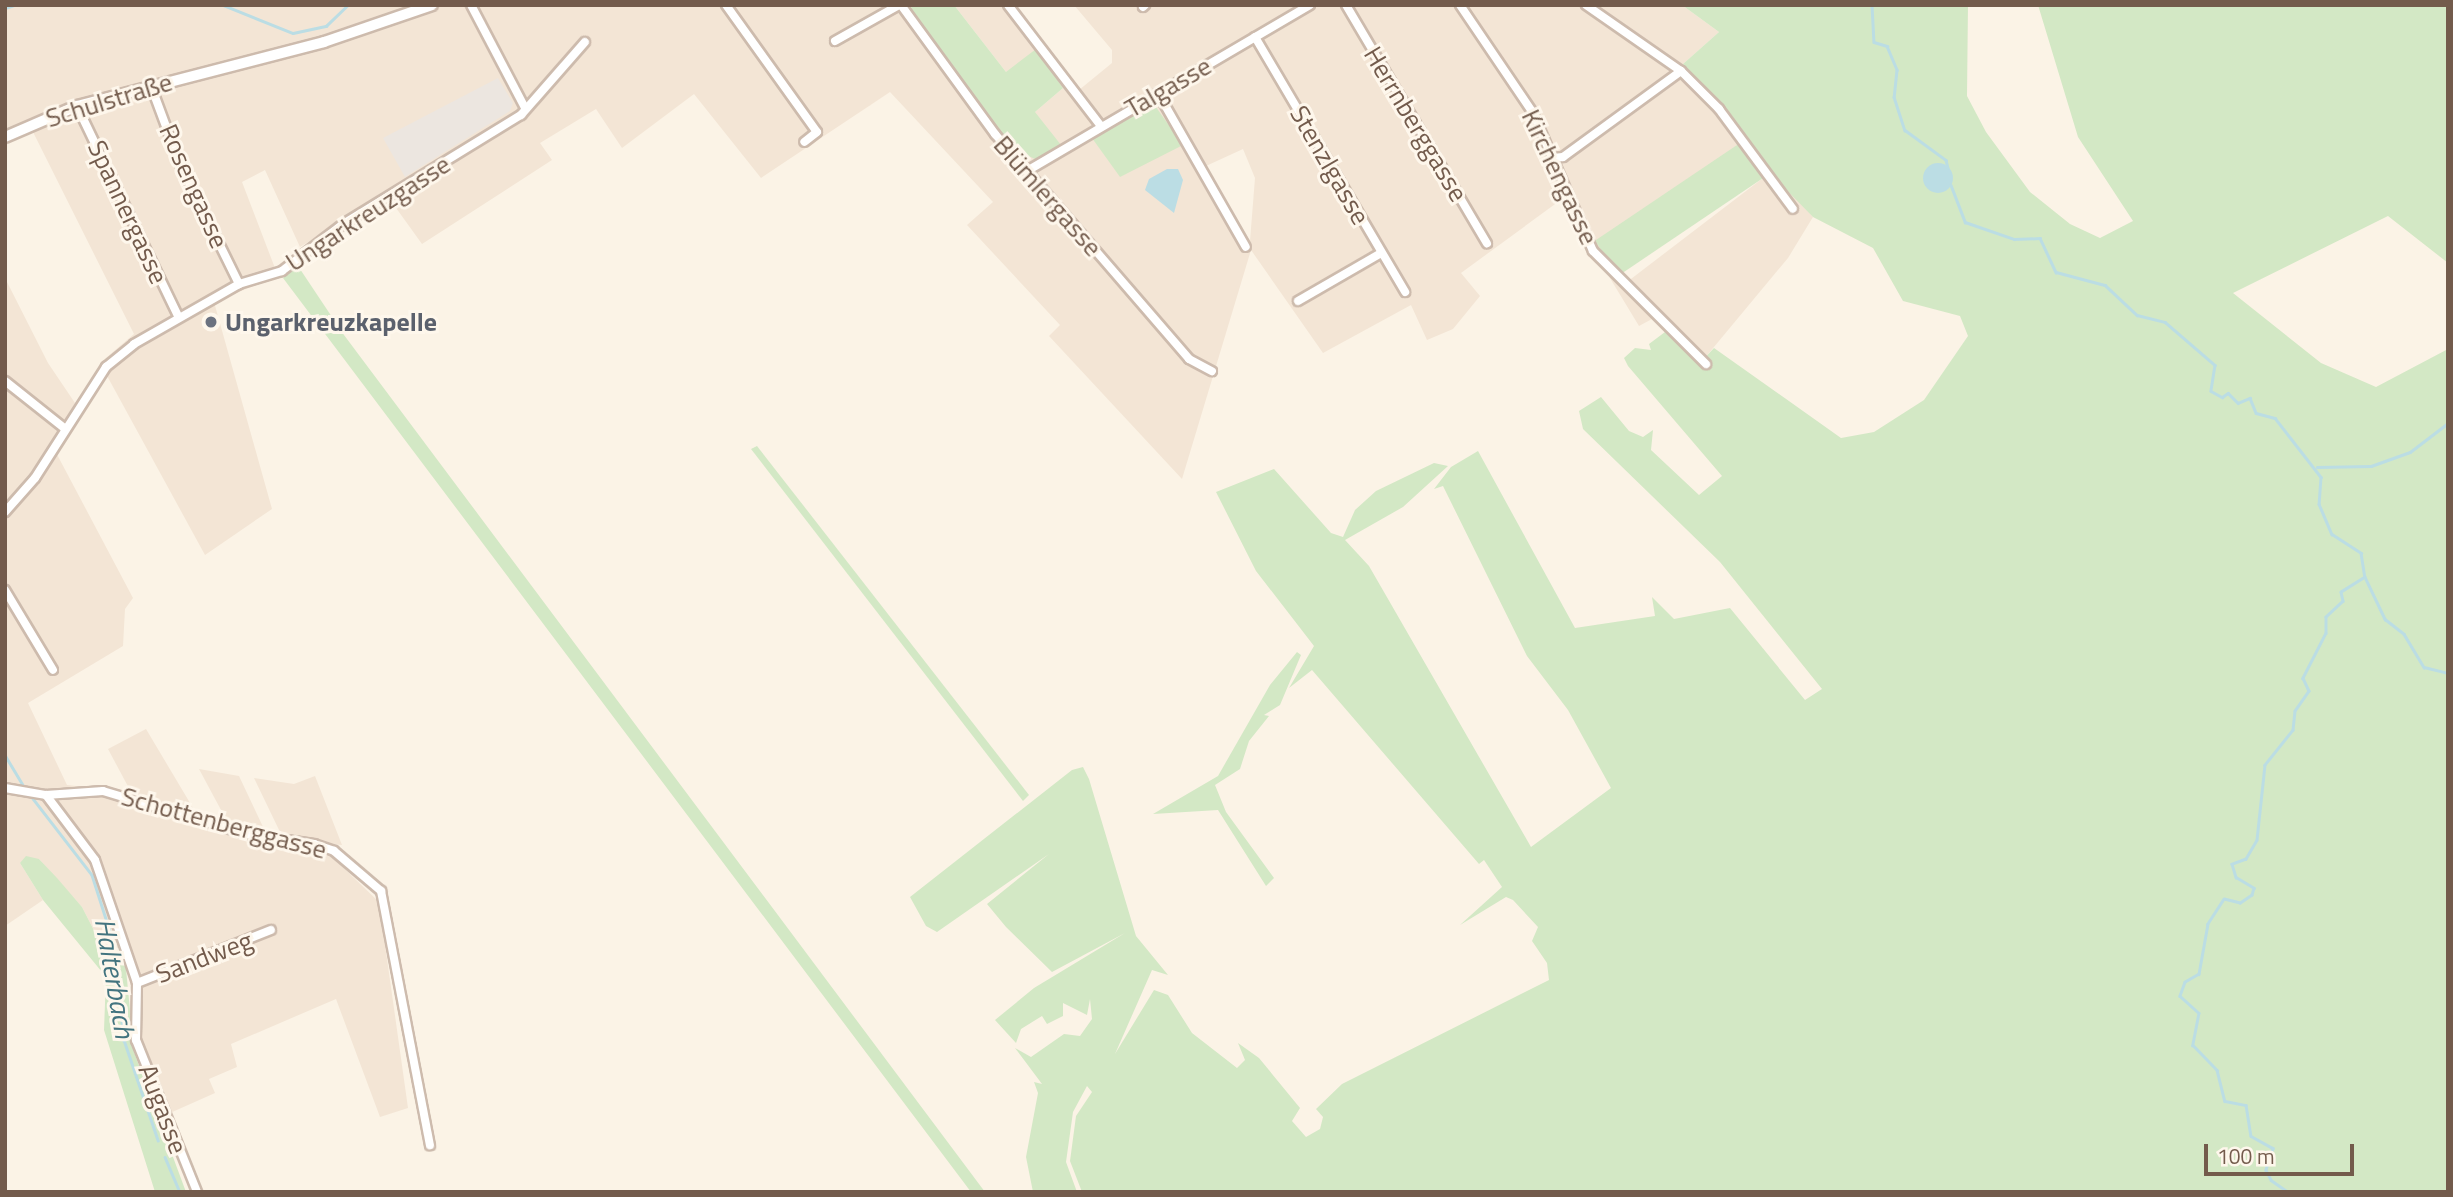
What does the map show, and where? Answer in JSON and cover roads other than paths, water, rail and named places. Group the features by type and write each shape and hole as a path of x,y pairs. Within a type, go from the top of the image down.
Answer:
{"street":[{"name":"Schulstraße","path":"5,137 77,106 369,29 432,5"},
{"path":"471,5 525,108"},
{"path":"726,5 817,132 804,142"},
{"path":"835,41 900,5"},
{"name":"Blümlergasse","path":"900,5 1027,171 1189,359 1212,371"},
{"path":"1008,5 1101,126"},
{"name":"Talgasse","path":"1027,171 1310,5"},
{"name":"Herrnberggasse","path":"1346,5 1487,243"},
{"name":"Kirchengasse","path":"1460,5 1533,113 1592,251 1706,364"},
{"path":"1586,5 1681,71 1719,109 1793,209"},
{"name":"Stenzlgasse","path":"1255,37 1405,292"},
{"name":"Ungarkreuzgasse","path":"5,512 35,478 64,428 106,367 179,318 239,284 282,271 525,108 585,42"},
{"path":"1553,158 1563,157 1681,71"},
{"name":"Rosengasse","path":"151,86 180,164 239,284"},
{"path":"1158,93 1246,247"},
{"name":"Spannergasse","path":"77,106 179,318"},
{"path":"1298,301 1381,253"},
{"path":"5,381 64,428"},
{"path":"5,590 52,670"},
{"path":"10,789 43,794"},
{"name":"Schottenberggasse","path":"43,794 103,791 246,834 314,844 334,851 381,891 430,1145"},
{"name":"Augasse","path":"43,794 95,860 138,983 136,1040 197,1192"},
{"name":"Sandweg","path":"138,983 271,930"}],"water":[{"path":"1938,163 1949,167 1953,178 1949,189 1938,193 1927,189 1923,178 1927,167"},
{"path":"1167,169 1178,169 1183,180 1174,213 1145,190 1149,179"}],"waterway":[{"path":"5,8 14,5"},
{"path":"223,5 293,33 326,26 348,5"},
{"path":"1872,5 1874,42 1887,46 1897,70 1894,97 1905,130 1946,160 1948,168"},
{"path":"1951,185 1965,222 2014,239 2040,238 2056,272 2105,285 2137,315 2165,322 2215,365 2211,391 2222,397 2228,393 2238,403 2250,398 2256,413 2275,418 2321,477 2319,504 2332,534 2361,553 2365,577 2341,592 2343,601 2326,617 2326,633 2303,678 2309,691 2295,711 2293,730 2265,765 2257,840 2246,859 2232,864 2236,877 2254,888 2252,895 2240,903 2224,899 2208,924 2199,974 2185,982 2180,996 2199,1013 2193,1045 2217,1070 2225,1101 2246,1105 2251,1136 2273,1148 2266,1170 2271,1180 2288,1192"},
{"path":"2317,467 2371,466 2410,452 2448,423"},
{"path":"2365,577 2385,619 2404,634 2424,667 2448,673"},
{"name":"Halterbach","path":"5,755 25,788"},
{"name":"Halterbach","path":"31,796 92,875 114,944 124,1040 158,1140"},
{"name":"Halterbach","path":"165,1157 180,1192"}],"place":[{"name":"Ungarkreuzkapelle","path":"211,322"}]}
